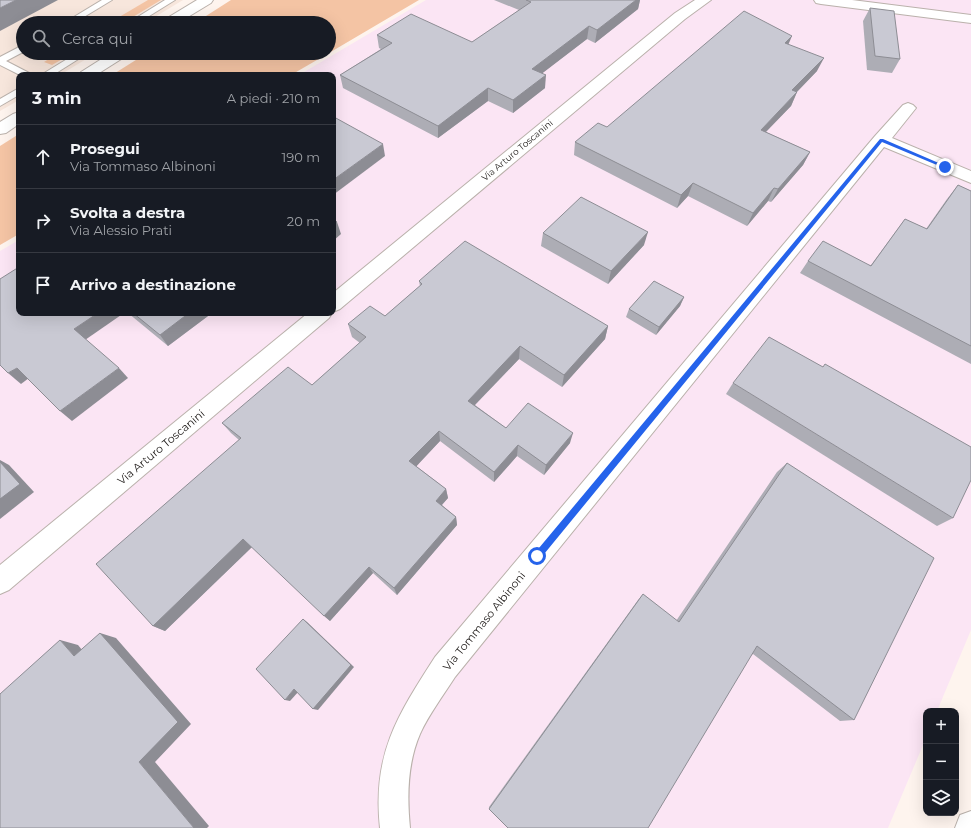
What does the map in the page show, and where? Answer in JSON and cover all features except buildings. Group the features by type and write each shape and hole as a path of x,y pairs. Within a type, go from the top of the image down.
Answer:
{"street":[{"path":"180,16 206,0"},
{"name":"Via Arturo Toscanini","path":"336,302 680,16 704,0"},
{"path":"821,0 971,20"},
{"path":"91,72 110,60"},
{"name":"Via Tommaso Albinoni","path":"395,828 393,814 394,776 400,750 414,715 445,667 908,108"},
{"path":"0,129 16,119"},
{"path":"881,140 971,177"},
{"name":"Via Arturo Toscanini","path":"0,582 318,316"}],"lane":[{"path":"80,16 108,0"},
{"path":"144,16 171,0"},
{"path":"0,62 16,52"},
{"path":"51,72 71,60"},
{"path":"0,62 22,72"},
{"path":"0,103 16,93"}],"shaded area":[{"path":"0,0 183,0 157,16 16,16 16,60 85,60 65,72 16,72 16,102 0,111"},
{"path":"148,0 161,0 135,16 121,16"},
{"path":"231,0 419,0 336,49 336,16 206,16"},
{"path":"426,0 971,0 971,630 938,708 923,708 923,745 888,828 0,828 0,251 16,242 16,316 336,316 336,72 304,72 324,60 336,60 336,53"},
{"path":"47,60 61,60 52,65 44,62"},
{"path":"136,60 317,60 296,72 117,72"},
{"path":"16,136 16,236 0,245 0,146"}],"route":[{"path":"537,556 881,140 945,167"}]}
